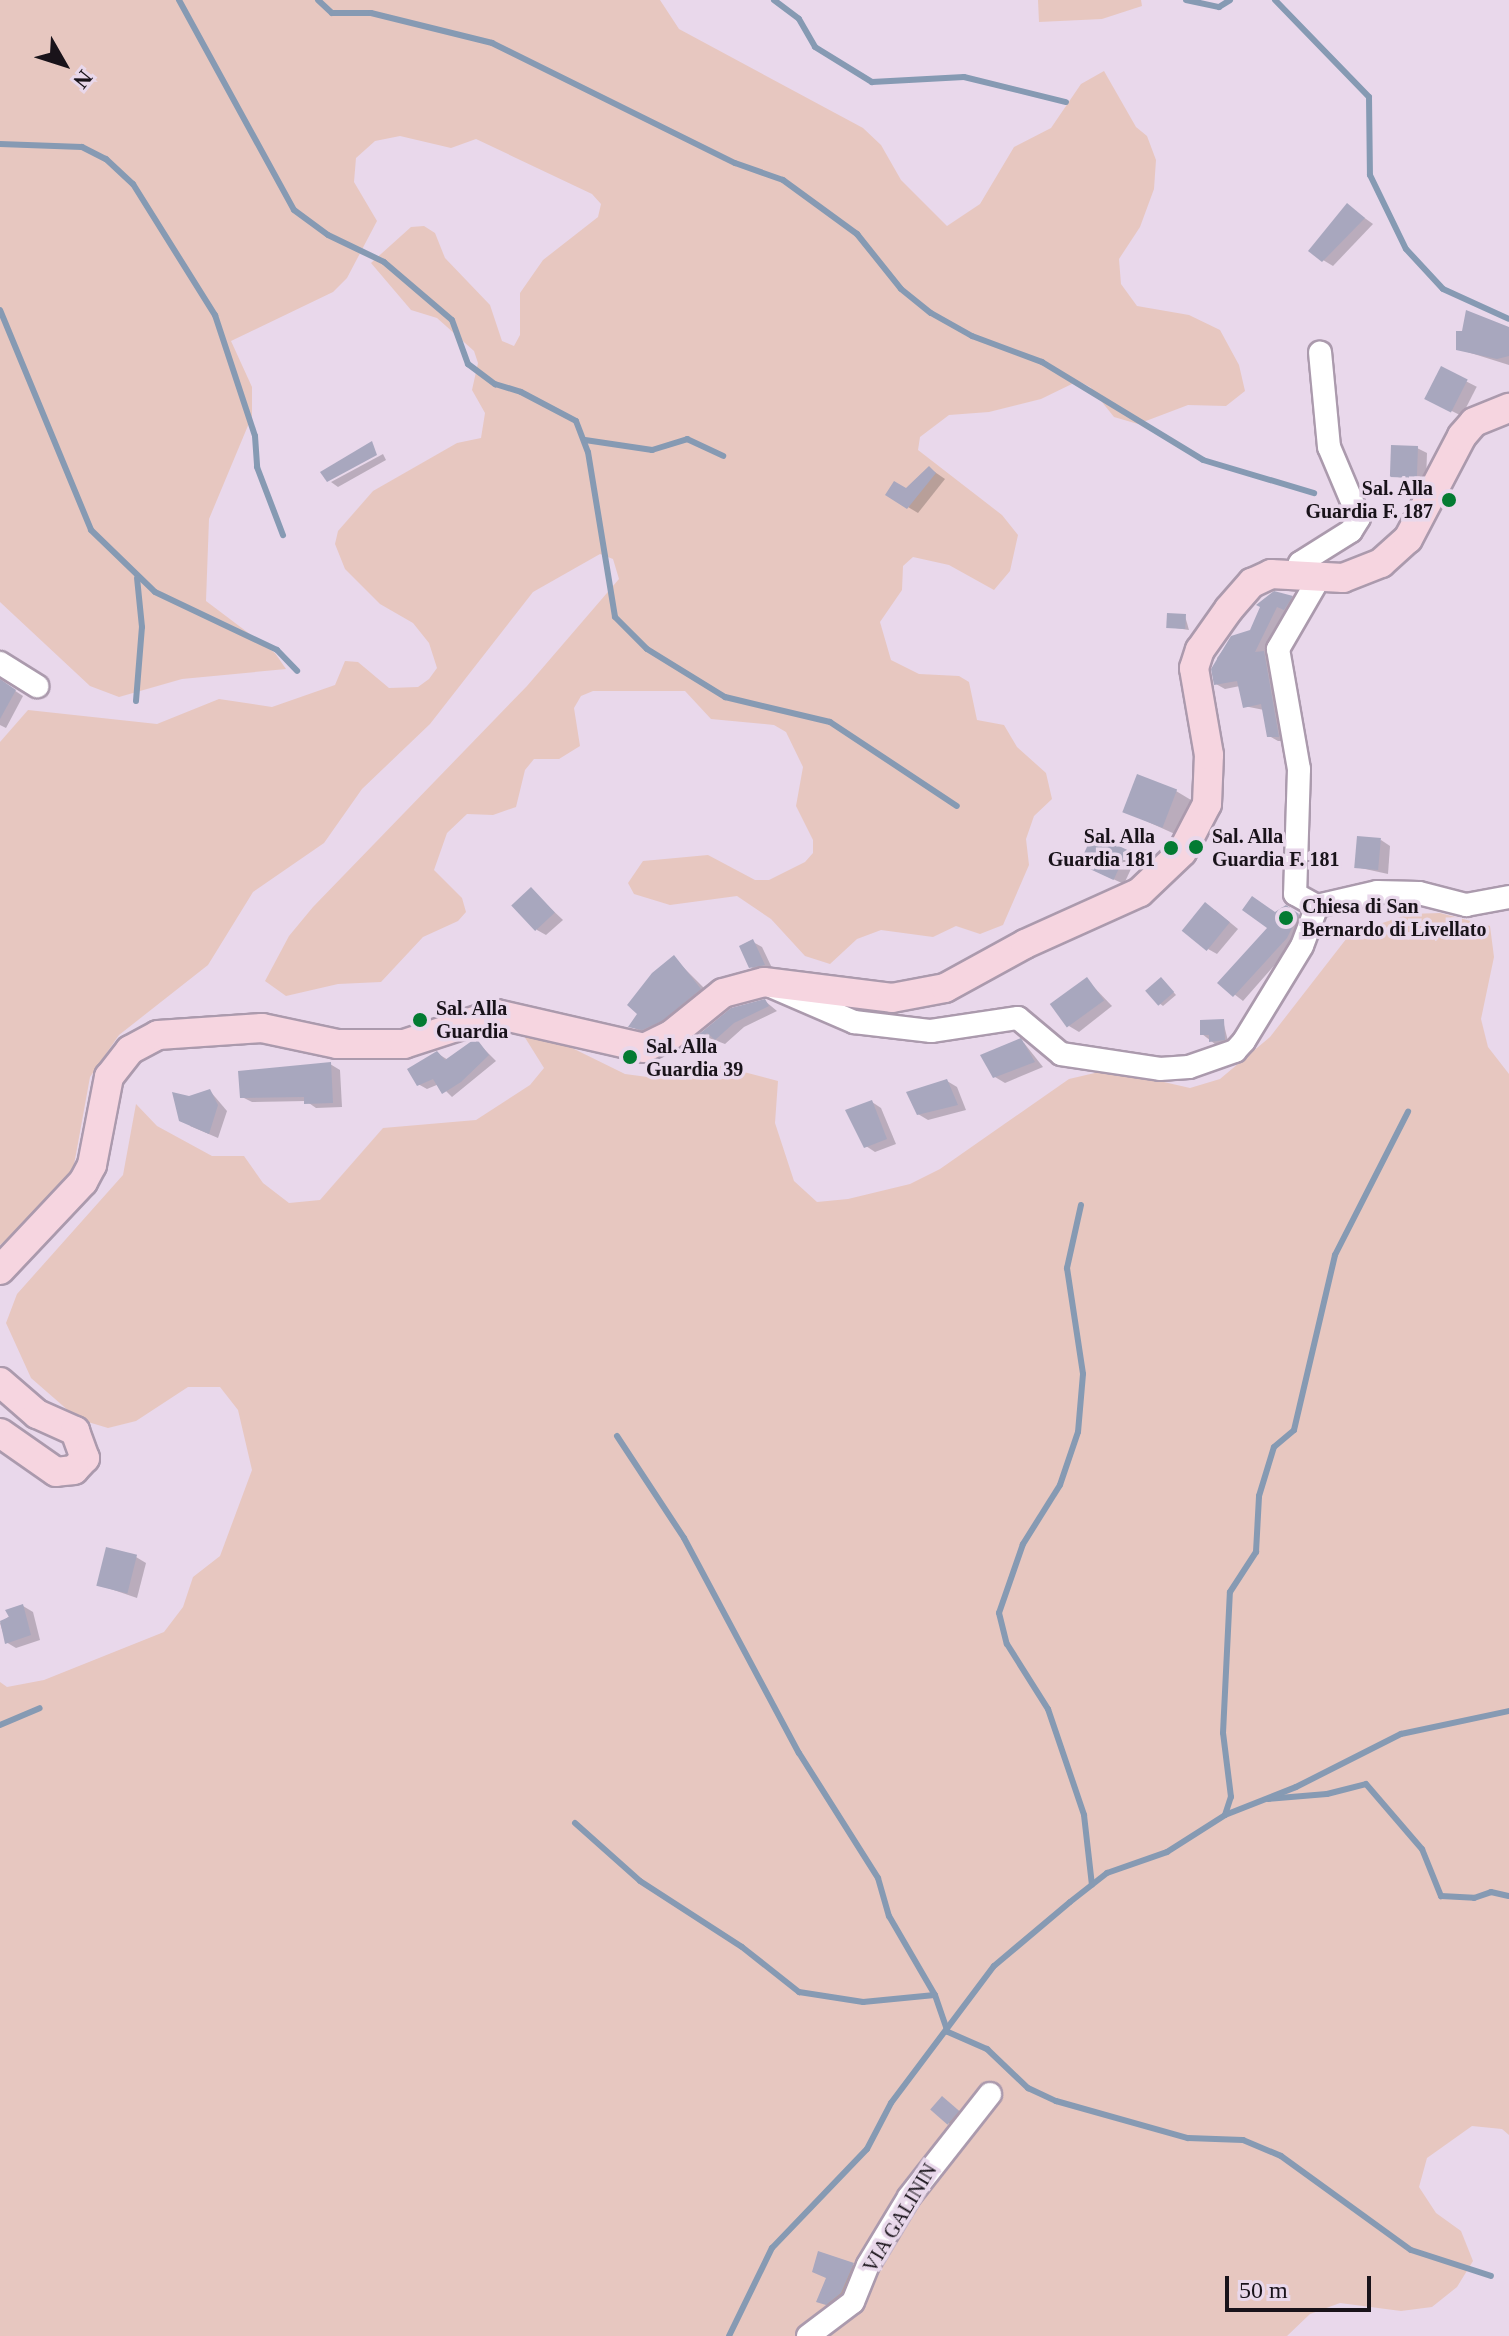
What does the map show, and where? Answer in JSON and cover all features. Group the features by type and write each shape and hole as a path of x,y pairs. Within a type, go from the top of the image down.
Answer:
{"main road":[{"path":"0,1270 83,1182 92,1165 109,1077 130,1050 158,1035 262,1028 337,1044 404,1044 496,1014 521,1016 644,1048 671,1035 723,993 764,982 892,998 919,996 1140,892 1182,852 1207,804 1209,755 1194,687 1200,650 1252,583 1271,574 1306,578 1366,570 1395,552 1417,524 1462,436 1474,422 1509,408"},
{"path":"0,1382 37,1414 75,1431 85,1458 74,1470 56,1472 0,1433"}],"street":[{"path":"1320,352 1329,447 1359,518 1351,531 1300,563 1306,578 1278,649 1299,769 1295,894 1317,906 1377,892 1419,893 1466,905 1509,897"},
{"path":"0,663 37,686"},
{"path":"764,982 792,999 854,1022 931,1031 1018,1018 1061,1054 1160,1069 1189,1067 1235,1051 1244,1041 1302,946 1317,906"},
{"name":"VIA GALININ","path":"808,2336 853,2302 868,2265 909,2197 990,2094"}],"shaded area":[{"path":"0,0 660,0 679,29 863,128 881,145 901,180 947,226 980,204 1014,147 1051,128 1081,84 1104,71 1136,127 1147,136 1156,160 1154,189 1140,227 1119,259 1121,284 1137,306 1189,315 1220,330 1239,365 1245,391 1226,406 1188,405 1138,424 1114,417 1090,387 1078,381 1041,399 989,412 949,415 920,437 918,450 1002,515 1018,535 1010,571 994,590 949,565 913,557 903,566 902,590 880,622 891,660 919,674 959,676 969,682 977,720 1004,725 1017,747 1046,773 1052,799 1034,816 1026,839 1029,865 1003,925 980,934 956,926 933,937 881,930 857,939 830,964 805,956 771,919 737,896 670,905 634,894 628,883 643,861 708,855 755,880 769,880 805,862 813,853 813,840 796,806 803,767 786,732 774,725 711,719 685,691 593,691 581,696 574,708 580,746 559,759 534,759 525,770 516,807 493,815 467,814 447,833 434,870 462,898 466,912 458,921 423,937 381,982 338,984 286,996 265,981 289,936 313,907 527,686 619,579 613,559 600,554 533,592 430,724 362,789 324,843 253,892 208,965 119,1035 90,1077 72,1176 47,1206 0,1245 0,742 28,710 157,724 219,699 272,707 335,685 345,661 358,662 389,688 418,687 429,679 437,668 429,643 413,623 380,604 345,569 335,544 338,531 373,491 457,443 481,438 485,413 472,390 478,363 474,351 437,318 411,310 371,263 411,227 424,226 435,233 445,258 490,305 502,341 514,346 520,335 520,293 543,260 598,217 601,204 592,194 476,139 451,148 400,136 375,141 356,158 354,182 377,221 347,278 333,292 231,341 252,387 252,416 209,519 206,601 275,653 286,669 182,679 119,697 90,686 0,602"},
{"path":"1038,0 1141,0 1142,6 1102,19 1039,22"},
{"path":"1440,913 1490,926 1494,957 1481,1019 1488,1047 1509,1074 1509,2135 1502,2129 1472,2126 1427,2158 1419,2187 1436,2213 1461,2231 1473,2261 1457,2287 1432,2307 1401,2311 1340,2303 1310,2314 1287,2336 0,2336 0,1682 7,1687 44,1680 164,1632 183,1607 193,1577 220,1556 252,1470 238,1410 220,1387 188,1387 136,1421 108,1428 78,1419 31,1378 6,1323 17,1294 123,1175 136,1104 157,1126 212,1156 244,1156 263,1183 289,1203 320,1200 383,1128 476,1120 530,1085 544,1068 524,1036 568,1046 625,1074 655,1078 717,1065 778,1081 775,1123 794,1181 817,1202 848,1199 910,1184 940,1169 1069,1079 1099,1072 1129,1074 1190,1088 1220,1079 1270,1037 1350,934 1409,914"}],"building":[{"path":"1347,203 1365,218 1322,262 1308,251"},
{"path":"1466,310 1509,327 1509,356 1497,359 1456,350 1456,331 1462,331"},
{"path":"1441,366 1468,380 1451,413 1424,399"},
{"path":"372,441 377,455 327,482 320,472"},
{"path":"1391,445 1418,446 1417,478 1390,477"},
{"path":"929,466 936,473 907,509 885,495 894,481 906,488"},
{"path":"1274,591 1293,596 1284,610 1277,607 1255,652 1264,651 1279,737 1267,737 1261,704 1243,708 1237,681 1214,685 1211,669 1231,636 1250,630 1260,607 1256,605"},
{"path":"1167,613 1186,614 1185,629 1166,628"},
{"path":"0,679 16,690 0,719"},
{"path":"1137,774 1177,789 1162,828 1122,812"},
{"path":"1093,834 1127,850 1113,880 1079,864"},
{"path":"1357,836 1381,838 1378,870 1354,868"},
{"path":"531,887 555,913 535,931 511,905"},
{"path":"1252,896 1275,912 1286,905 1299,914 1287,938 1233,997 1217,983 1267,928 1242,910"},
{"path":"1205,902 1230,922 1207,951 1182,931"},
{"path":"753,939 765,965 749,968 739,946"},
{"path":"674,955 701,989 662,1021 642,1030 628,1027 637,1014 627,1005 652,973"},
{"path":"1087,977 1104,1000 1067,1027 1050,1004"},
{"path":"1161,977 1174,992 1158,1006 1145,991"},
{"path":"765,999 769,1006 734,1023 715,1040 707,1033 701,1039 698,1035 731,1008"},
{"path":"1224,1019 1225,1040 1209,1042 1209,1035 1200,1035 1200,1020"},
{"path":"476,1038 489,1055 461,1082 442,1094 433,1079 417,1086 407,1069 437,1051 445,1060"},
{"path":"1021,1038 1035,1062 993,1078 980,1055"},
{"path":"331,1062 333,1103 304,1104 304,1097 240,1098 238,1071"},
{"path":"947,1079 958,1105 917,1115 906,1092"},
{"path":"210,1089 218,1105 209,1134 179,1121 172,1092 189,1096"},
{"path":"872,1100 887,1139 864,1148 845,1110"},
{"path":"106,1547 137,1555 127,1594 96,1586"},
{"path":"23,1604 31,1635 5,1644 0,1621 9,1617 5,1610"},
{"path":"942,2096 959,2111 948,2125 930,2110"},
{"path":"818,2251 854,2263 841,2293 826,2305 816,2302 826,2278 812,2272"}],"waterway":[{"path":"179,0 294,210 328,235 384,262 452,320 468,364 495,384 521,392 576,421 588,452 615,617 647,649 725,697 830,722 957,806"},
{"path":"318,0 332,13 371,13 492,43 735,163 783,180 857,234 901,289 931,313 972,336 1042,362 1203,460 1314,493"},
{"path":"774,0 799,19 815,47 872,82 964,77 1066,102"},
{"path":"1186,0 1219,7 1230,0"},
{"path":"1275,0 1369,97 1370,175 1406,249 1443,289 1509,319"},
{"path":"0,144 82,147 106,159 133,184 215,315 255,436 257,467 283,535"},
{"path":"0,310 91,530 155,592 277,650 297,671"},
{"path":"585,440 652,450 687,439 723,456"},
{"path":"136,701 142,627 137,578"},
{"path":"1225,1815 1231,1797 1223,1733 1230,1592 1256,1552 1259,1496 1274,1447 1294,1430 1335,1255 1408,1112"},
{"path":"1081,1205 1067,1268 1083,1374 1078,1432 1060,1485 1023,1544 999,1613 1007,1644 1048,1709 1084,1815 1092,1885"},
{"path":"617,1436 684,1538 799,1753 878,1878 889,1916 935,1995 948,2032 987,2049 1028,2088 1056,2101 1188,2138 1243,2140 1281,2156 1411,2250 1491,2276"},
{"path":"0,1725 40,1708"},
{"path":"729,2336 772,2248 867,2149 891,2103 994,1966 1070,1902 1107,1873 1167,1852 1225,1815 1296,1787 1401,1734 1509,1711"},
{"path":"1268,1799 1327,1794 1366,1784 1422,1849 1441,1896 1474,1898 1491,1892 1509,1896"},
{"path":"575,1823 640,1881 742,1947 799,1992 863,2002 935,1995"}],"place":[{"name":"Sal. Alla Guardia F. 187","path":"1449,500"},
{"name":"Sal. Alla Guardia F. 181","path":"1196,847"},
{"name":"Sal. Alla Guardia 181","path":"1171,848"},
{"name":"Chiesa di San Bernardo di Livellato","path":"1286,918"},
{"name":"Sal. Alla Guardia","path":"420,1020"},
{"name":"Sal. Alla Guardia 39","path":"630,1057"}]}
